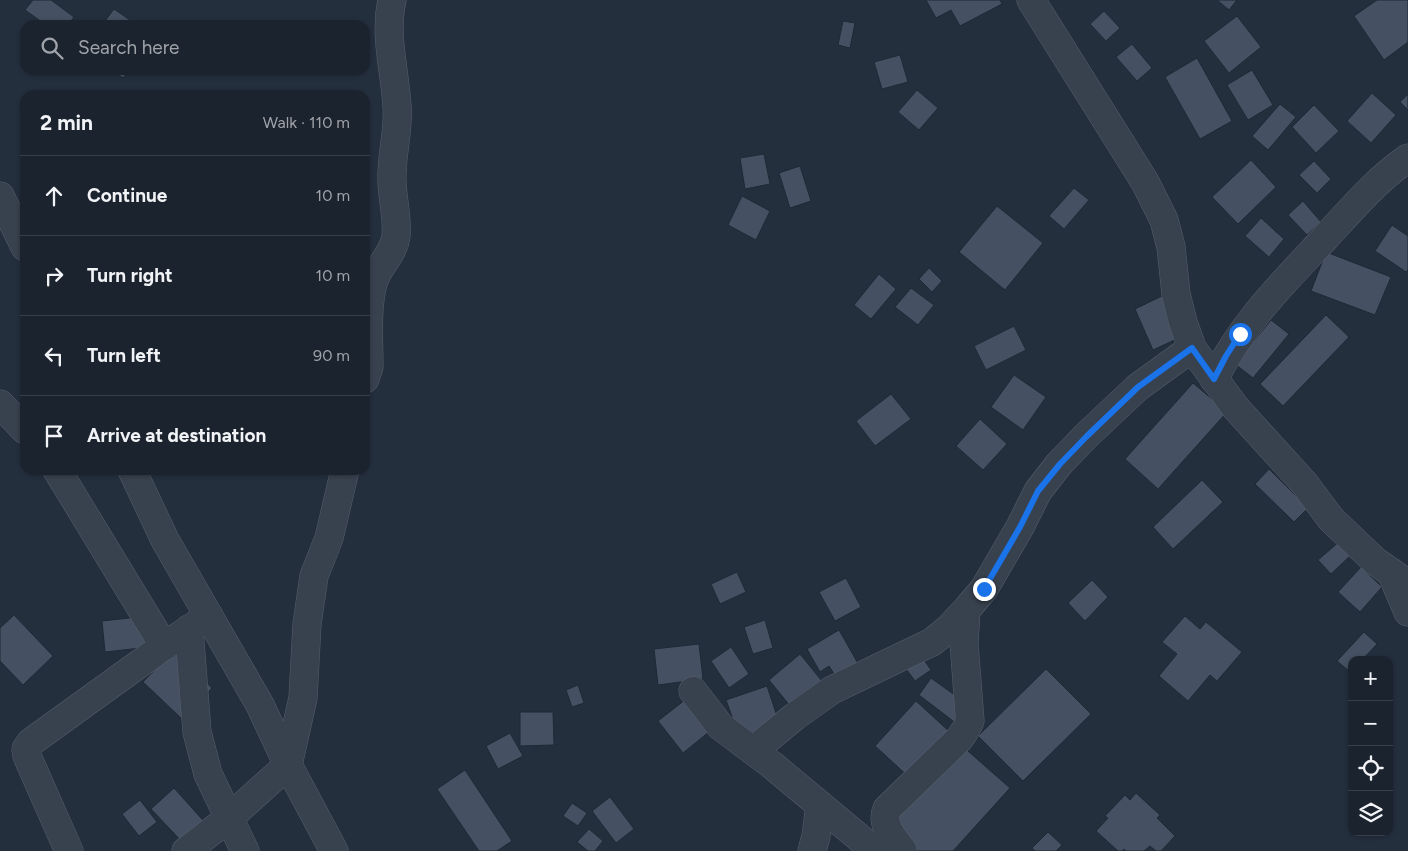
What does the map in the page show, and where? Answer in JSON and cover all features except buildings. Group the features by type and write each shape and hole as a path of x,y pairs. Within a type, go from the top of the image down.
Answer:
{"street":[{"path":"370,330 371,293 375,279 391,253 396,237 392,176 397,108 391,56 389,15 392,0"},
{"path":"1031,0 1145,182 1164,220 1171,247 1176,294 1182,322 1192,348 1235,407 1304,484 1331,520 1375,561 1399,578 1408,612"},
{"path":"1214,379 1235,341 1259,309 1372,188 1408,158"},
{"path":"0,196 20,237"},
{"path":"754,750 794,717 832,690 932,642 948,629 984,589 1020,527 1038,491 1060,464 1138,387 1192,348"},
{"path":"0,404 20,425"},
{"path":"61,475 164,646"},
{"path":"134,475 165,540 199,622 260,705 288,765 334,851"},
{"path":"186,851 229,818 288,765 303,698 308,624 314,576 329,538 343,475"},
{"path":"903,851 892,836 884,819 887,809 960,738 970,720 964,643 966,610"},
{"path":"69,851 27,756 26,749 31,742 199,622"},
{"path":"199,622 197,732 208,774 245,851"},
{"path":"693,691 720,726 754,750 875,851"},
{"path":"812,851 820,805"}],"route":[{"path":"984,589 1020,527 1038,491 1060,464 1087,436 1138,387 1192,348 1214,379 1240,334"}]}
